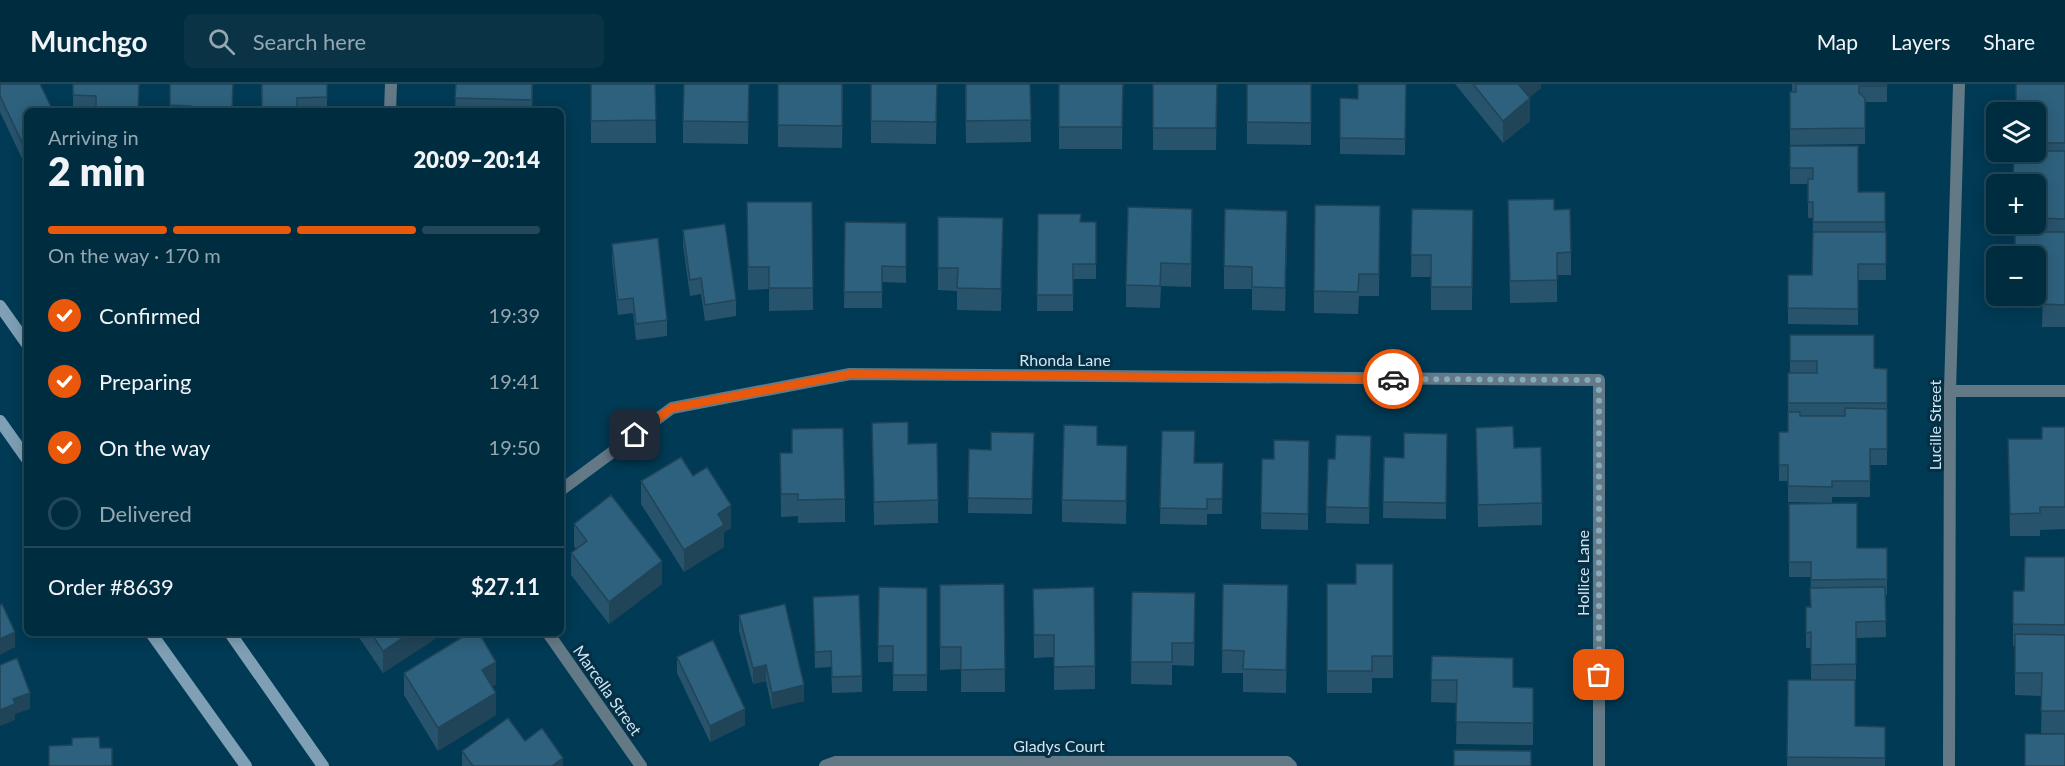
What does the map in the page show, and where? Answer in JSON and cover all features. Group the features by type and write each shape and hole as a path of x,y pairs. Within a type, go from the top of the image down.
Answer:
{"main road":[{"path":"0,306 24,341"},
{"path":"0,421 24,455"},
{"path":"153,636 246,766"},
{"path":"232,636 323,766"}],"street":[{"path":"390,108 391,84"},
{"name":"Lucille Street","path":"1949,766 1950,391 1959,84"},
{"name":"Rhonda Lane","path":"564,488 672,408 850,374 1599,380"},
{"name":"Hollice Lane","path":"1599,380 1599,766"},
{"path":"1950,391 2065,391"},
{"name":"Marcella Street","path":"551,636 641,766"},
{"name":"Gladys Court","path":"825,766 836,762 1287,762 1291,766"}],"building":[{"path":"0,84 40,84 52,108 24,108 24,147 0,96"},
{"path":"73,84 139,84 138,108 96,108 96,96 73,95"},
{"path":"170,84 233,84 232,108 191,108 191,106 170,105"},
{"path":"262,84 327,84 327,97 297,98 297,108 262,108"},
{"path":"456,84 532,84 532,100 455,98"},
{"path":"591,84 655,84 656,120 591,121"},
{"path":"684,84 749,84 748,122 683,121"},
{"path":"778,84 842,84 842,126 778,125"},
{"path":"871,84 937,84 936,122 871,121"},
{"path":"966,84 1030,84 1031,120 966,121"},
{"path":"1059,84 1123,84 1122,127 1059,127"},
{"path":"1153,84 1217,84 1216,128 1153,128"},
{"path":"1247,84 1311,84 1311,123 1247,122"},
{"path":"1358,84 1406,84 1405,139 1340,138 1340,98 1358,99"},
{"path":"1473,84 1518,84 1530,98 1503,121"},
{"path":"1796,84 1887,84 1887,86 1859,86 1859,93 1865,98 1865,128 1790,129 1790,92 1796,92"},
{"path":"2016,84 2065,84 2065,143 2046,143 2046,102 2016,102"},
{"path":"1790,146 1858,146 1858,192 1885,192 1885,222 1813,222 1813,202 1808,202 1808,179 1813,179 1813,168 1790,168"},
{"path":"2046,151 2065,151 2065,219 2046,218 2046,174 2013,174 2014,162 2046,162"},
{"path":"1554,199 1554,210 1570,209 1571,252 1557,253 1557,280 1510,281 1508,200"},
{"path":"747,202 812,202 813,288 769,288 769,267 748,267"},
{"path":"1315,205 1380,206 1379,274 1359,274 1358,292 1314,291"},
{"path":"1128,207 1192,209 1191,264 1161,263 1160,286 1126,285"},
{"path":"1225,209 1287,211 1285,288 1252,287 1252,267 1224,266"},
{"path":"1412,209 1473,210 1472,287 1431,287 1431,255 1411,255"},
{"path":"1038,214 1081,214 1080,222 1096,222 1096,264 1073,264 1073,295 1037,295"},
{"path":"938,217 1003,218 1001,289 957,288 958,268 938,268"},
{"path":"845,222 906,223 906,267 882,266 882,292 844,292"},
{"path":"725,224 736,300 705,305 701,278 690,280 683,230"},
{"path":"1813,232 1886,232 1886,264 1858,264 1858,309 1788,308 1788,275 1812,275"},
{"path":"2065,232 2065,305 2046,304 2046,246 2015,246 2015,234"},
{"path":"658,238 667,320 636,324 633,298 618,300 612,244"},
{"path":"1790,335 1874,335 1874,368 1887,369 1887,403 1788,403 1788,373 1817,373 1817,361 1790,361"},
{"path":"1845,408 1887,409 1887,449 1870,449 1870,481 1832,481 1832,487 1788,486 1788,465 1779,465 1779,432 1788,432 1788,412 1800,412 1800,416 1845,416"},
{"path":"908,422 908,444 937,443 938,500 874,502 872,423"},
{"path":"1064,425 1097,426 1097,445 1127,446 1126,501 1062,500"},
{"path":"1513,426 1514,448 1541,447 1542,503 1478,505 1476,428"},
{"path":"2042,427 2065,427 2065,507 2040,507 2040,513 2010,514 2008,439 2042,439"},
{"path":"843,428 845,499 798,500 798,494 781,494 780,453 792,453 792,429"},
{"path":"1162,431 1195,431 1194,463 1223,463 1222,499 1207,499 1207,509 1160,508"},
{"path":"991,432 1034,433 1032,499 968,498 969,449 991,450"},
{"path":"1404,433 1447,434 1446,503 1383,502 1384,457 1404,458"},
{"path":"1336,435 1371,436 1369,508 1326,507 1328,459 1335,459"},
{"path":"1274,440 1309,441 1308,514 1261,513 1262,459 1274,459"},
{"path":"681,457 693,476 707,467 731,505 718,514 724,525 684,550 641,481"},
{"path":"611,495 662,561 609,602 571,553 587,541 574,524"},
{"path":"1857,503 1857,548 1887,548 1887,579 1811,580 1811,562 1789,562 1789,504"},
{"path":"2025,557 2065,557 2065,625 2013,624 2013,591 2024,591"},
{"path":"1356,564 1393,564 1393,656 1372,656 1372,671 1327,671 1327,584 1356,584"},
{"path":"1004,584 1005,669 961,670 961,647 940,647 940,585"},
{"path":"1223,584 1288,585 1286,670 1243,669 1244,651 1222,650"},
{"path":"879,587 927,588 927,675 893,675 893,646 878,646"},
{"path":"1094,587 1095,666 1054,667 1054,635 1034,635 1033,589"},
{"path":"1885,587 1886,621 1856,622 1856,664 1811,665 1811,632 1806,633 1806,607 1811,607 1810,588"},
{"path":"1132,592 1195,593 1194,643 1172,643 1172,662 1131,662"},
{"path":"859,595 862,676 832,677 831,651 815,652 813,597"},
{"path":"2,604 15,632 0,639 0,605"},
{"path":"785,604 804,685 772,693 766,665 753,668 739,615"},
{"path":"2015,634 2065,635 2065,711 2041,711 2042,673 2015,673"},
{"path":"373,636 406,636 383,651"},
{"path":"464,636 481,636 496,662 482,670 496,693 438,728 404,673"},
{"path":"713,640 745,709 710,726 677,657"},
{"path":"1432,656 1513,658 1513,687 1533,688 1533,723 1456,722 1457,680 1431,680"},
{"path":"17,658 30,693 13,699 15,704 0,710 0,665"},
{"path":"1788,680 1855,680 1855,726 1885,727 1885,758 1787,757"},
{"path":"508,718 525,741 542,728 563,758 552,766 473,766 462,751"},
{"path":"2025,734 2065,734 2065,766 2025,766"},
{"path":"99,737 100,748 112,748 112,766 49,766 49,746 72,745 72,738"},
{"path":"1454,750 1531,751 1531,766 1454,766"}],"way so far":[{"path":"1393,379 1599,380 1599,675"}],"route":[{"path":"635,435 672,408 850,374 1393,379"}]}
